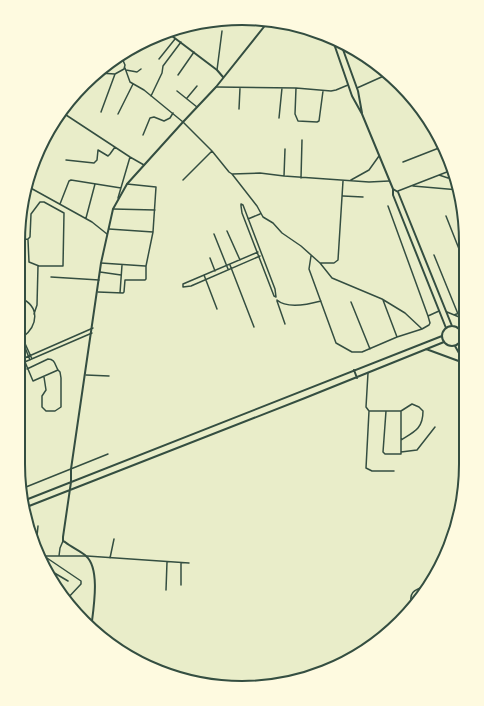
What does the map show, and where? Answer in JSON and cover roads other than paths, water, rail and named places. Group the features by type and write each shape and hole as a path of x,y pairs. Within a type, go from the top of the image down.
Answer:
{"street":[{"path":"59,556 60,548 64,540 64,528 101,263 113,209 127,184 182,122 216,87 264,26"},
{"path":"217,70 222,31"},
{"path":"158,59 175,38 217,70 223,77"},
{"path":"151,96 162,73 163,66 181,42"},
{"path":"335,46 352,96 362,114 390,181 394,195 446,328"},
{"path":"343,50 357,88 361,102 362,114"},
{"path":"178,75 194,52"},
{"path":"123,61 130,82 144,90 172,113 212,151 257,206 263,218 272,223 301,246 320,263 332,278 382,299 405,313 422,329"},
{"path":"105,74 115,74 125,69 137,72 141,69"},
{"path":"100,112 115,74"},
{"path":"357,88 382,76"},
{"path":"118,114 133,84"},
{"path":"216,87 296,88 323,91 336,90 348,85"},
{"path":"186,98 197,86"},
{"path":"239,109 240,88"},
{"path":"279,118 282,88"},
{"path":"296,88 295,114 298,121 301,122 319,121 323,91"},
{"path":"177,91 197,107"},
{"path":"143,135 150,118 154,117 164,121 170,118 172,113"},
{"path":"66,115 144,165"},
{"path":"301,178 302,140"},
{"path":"66,160 95,162 97,160 98,150 108,156 115,146"},
{"path":"403,162 438,148"},
{"path":"284,176 285,149"},
{"path":"183,180 212,151"},
{"path":"350,181 369,170 379,156"},
{"path":"118,199 130,157"},
{"path":"398,192 446,172 448,178"},
{"path":"232,174 260,173 343,181 390,181"},
{"path":"438,175 448,178"},
{"path":"60,204 69,181 71,180 121,188"},
{"path":"320,263 334,263 338,260 343,181"},
{"path":"86,218 95,184"},
{"path":"98,292 124,292 125,280 145,280 146,266 153,232 156,187 127,184"},
{"path":"411,186 453,189"},
{"path":"32,188 86,218 107,234"},
{"path":"393,189 398,192 452,326"},
{"path":"342,196 363,197"},
{"path":"40,202 44,202 64,213 63,266 39,266 29,262 28,239 30,237 31,214 40,202"},
{"path":"260,255 260,251 244,205 242,204 242,213 257,252 260,255 275,289 277,304 285,324"},
{"path":"311,256 309,269 338,345 357,353 429,325 428,316 388,206"},
{"path":"113,209 155,210"},
{"path":"248,218 260,214"},
{"path":"446,216 459,249"},
{"path":"108,229 153,232"},
{"path":"227,232 240,260"},
{"path":"214,234 228,269"},
{"path":"260,251 183,284 183,287 191,286 260,255"},
{"path":"434,255 458,314 454,315"},
{"path":"210,258 215,271"},
{"path":"101,263 146,266"},
{"path":"230,264 254,327"},
{"path":"120,293 122,265"},
{"path":"34,314 37,305 39,266"},
{"path":"100,272 121,275"},
{"path":"204,275 217,309"},
{"path":"51,277 99,280"},
{"path":"382,299 397,337"},
{"path":"277,300 282,303 302,305 321,301"},
{"path":"25,301 31,306 35,319 33,327 25,334"},
{"path":"351,302 370,349"},
{"path":"428,316 439,311"},
{"path":"446,311 459,317"},
{"path":"443,321 449,319"},
{"path":"459,329 452,326 446,328 442,336 444,342 449,346 455,346 459,343"},
{"path":"25,358 93,328"},
{"path":"58,370 33,381 25,362 92,333"},
{"path":"28,499 442,336"},
{"path":"29,506 357,378 444,342"},
{"path":"455,346 459,354"},
{"path":"25,347 31,359"},
{"path":"426,349 459,361"},
{"path":"28,369 48,359 53,360 60,372 61,378 60,407 55,411 46,411 42,407 42,396 46,390 44,377"},
{"path":"354,370 357,378"},
{"path":"368,373 366,408 369,412 366,468 372,471 394,471"},
{"path":"86,375 109,376"},
{"path":"369,412 401,411 409,405 415,405 422,409 423,416 417,431 401,440"},
{"path":"386,411 383,452 385,454 400,454 401,452 418,450 435,427"},
{"path":"401,411 401,452"},
{"path":"26,487 108,454"},
{"path":"37,534 38,526"},
{"path":"110,558 114,539"},
{"path":"64,540 87,556 92,565 95,576 92,620"},
{"path":"45,556 87,556 189,563"},
{"path":"47,559 81,581 81,584 70,596"},
{"path":"166,590 167,562"},
{"path":"181,563 181,585"},
{"path":"55,573 68,581"},
{"path":"410,600 412,593 420,588"}]}
